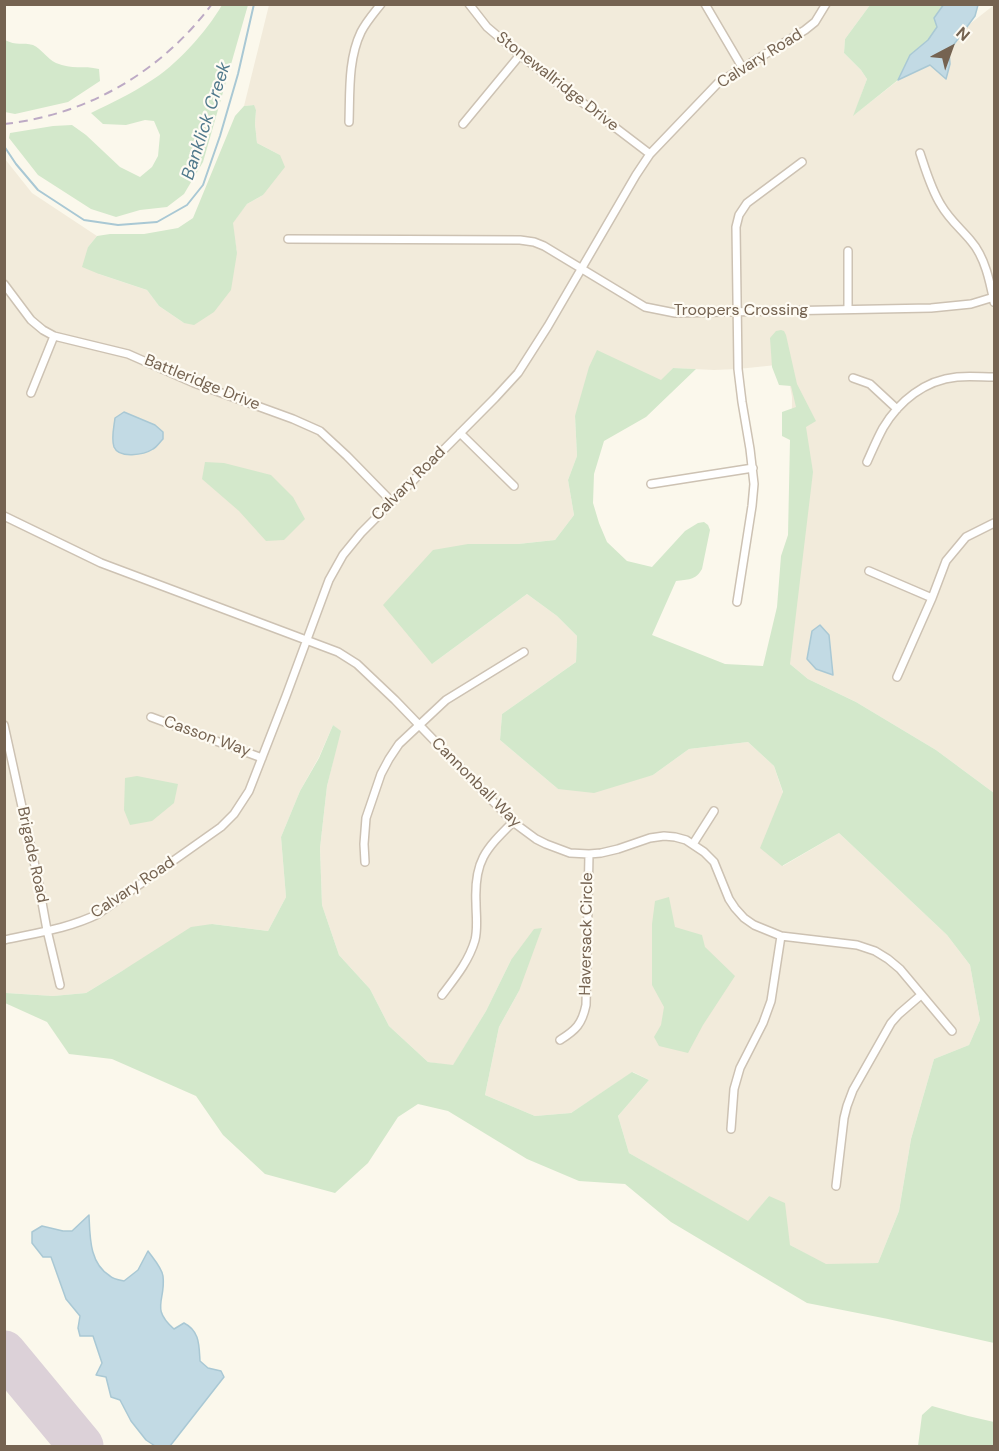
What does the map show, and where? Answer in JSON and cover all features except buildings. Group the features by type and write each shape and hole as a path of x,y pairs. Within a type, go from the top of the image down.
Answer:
{"street":[{"path":"350,122 351,71 355,50 361,32 381,4"},
{"name":"Stonewallridge Drive","path":"469,4 487,27 520,55 650,154"},
{"path":"705,4 742,68"},
{"name":"Calvary Road","path":"4,940 88,919 98,914 221,827 234,814 249,791 328,580 336,566 361,533 518,373 548,327 650,154 718,83 805,30 815,22 826,4"},
{"path":"463,124 520,55"},
{"path":"920,153 941,205 981,255 994,299"},
{"path":"737,602 754,484 738,369 736,227 747,203 802,162"},
{"name":"Troopers Crossing","path":"288,239 534,242 645,307 675,313 931,308 994,299"},
{"path":"848,251 848,309"},
{"name":"Battleridge Drive","path":"4,284 31,320 54,336 128,354 194,384 320,431 392,502"},
{"path":"31,393 54,336"},
{"path":"867,462 882,429 910,396 940,381 957,377 994,376"},
{"path":"853,378 870,384 897,409"},
{"path":"460,433 514,486"},
{"path":"651,484 753,468"},
{"name":"Cannonball Way","path":"4,516 101,563 338,652 357,664 513,822 546,844 570,853 589,854 601,853 650,838 664,836 686,840 714,862 729,899 744,918 754,925 781,936 857,945 875,951 900,969 952,1031"},
{"path":"897,677 946,561 966,537 994,523"},
{"path":"869,571 932,598"},
{"path":"365,862 366,818 381,774 399,744 446,700 524,652"},
{"name":"Casson Way","path":"151,717 262,758"},
{"name":"Brigade Road","path":"4,725 60,985"},
{"path":"693,844 714,811"},
{"path":"442,995 465,964 477,932 475,886 479,865 491,844 513,822"},
{"name":"Haversack Circle","path":"560,1040 578,1026 586,1005 589,854"},
{"path":"731,1129 734,1089 740,1068 764,1023 771,1001 781,936"},
{"path":"836,1186 844,1118 853,1090 891,1023 921,995"}],"shaded area":[{"path":"269,5 870,5 845,39 844,53 867,79 854,115 994,5 994,793 936,750 856,702 808,679 790,664 792,397 786,364 714,370 673,368 662,380 575,416 577,456 568,480 574,515 555,540 518,544 432,664 527,594 557,616 577,636 576,662 502,714 500,740 558,789 653,775 689,749 748,742 774,766 783,793 783,866 839,833 947,935 970,965 980,1020 969,1045 934,1059 911,1139 899,1211 878,1263 826,1265 790,1245 769,1196 748,1222 629,1153 618,1116 649,1080 633,1072 571,1113 535,1116 485,1095 499,1027 519,991 511,960 486,1011 453,1066 428,1062 389,1026 370,989 339,955 322,905 320,848 327,786 340,731 333,725 300,791 281,837 286,897 268,931 212,924 122,971 86,993 53,996 5,994 5,159 32,193 97,236 88,247 99,274 147,290 159,306 184,323 237,253 232,223 247,204 263,195 280,155 257,143 256,110 253,105 244,106"}],"green space":[{"path":"222,5 248,5 203,162 184,194 167,207 140,210 116,217 91,209 38,175 9,138 10,133 72,125 120,167 140,177 152,167 158,156 160,135 154,121 145,120 126,125 103,124 91,113 135,90 170,67 199,37"},
{"path":"870,5 944,5 935,17 938,27 928,40 910,55 898,80 853,116 867,79 844,53 845,39"},
{"path":"5,40 33,45 53,61 62,65 99,69 100,81 68,102 15,114 5,112"},
{"path":"254,105 257,143 280,155 285,167 263,195 247,204 233,223 237,253 231,290 214,312 194,325 184,323 159,306 147,290 82,267 88,247 97,236 144,234 178,228 193,218 235,116 244,106"},
{"path":"781,330 786,335 797,384 816,421 806,427 813,472 790,664 808,679 856,702 936,750 994,793 994,1343 807,1303 671,1222 625,1184 579,1181 527,1159 448,1111 418,1104 398,1117 368,1163 335,1193 265,1174 223,1135 196,1096 112,1059 69,1054 47,1022 5,1003 6,993 53,996 86,993 191,927 212,924 268,931 286,897 281,837 300,791 319,758 333,725 341,731 327,786 320,848 322,905 339,955 370,989 389,1026 428,1062 453,1065 486,1011 511,960 534,929 542,928 519,991 499,1027 485,1095 535,1116 571,1113 632,1072 649,1080 618,1116 629,1153 748,1221 769,1196 785,1203 790,1245 826,1264 878,1263 899,1211 911,1139 934,1059 969,1045 980,1020 970,965 947,935 839,833 782,866 760,848 783,792 774,766 748,742 689,749 653,775 594,793 558,789 500,740 502,714 576,662 577,636 557,616 527,594 432,664 383,605 433,550 468,544 518,544 555,540 574,515 568,480 577,456 575,416 589,367 597,350 661,380 673,368 696,369 646,417 604,441 594,474 593,503 599,523 607,542 627,561 652,567 685,531 704,522 710,530 702,569 694,578 676,581 652,635 725,664 763,666 777,607 781,556 788,535 790,440 782,436 782,412 796,407 791,386 779,385 772,367 770,338 776,331"},
{"path":"205,462 224,463 271,475 293,497 305,519 284,540 266,541 239,511 202,479"},
{"path":"137,776 178,784 174,803 152,821 130,825 124,810 125,778"},
{"path":"669,897 675,927 702,935 705,947 735,976 688,1053 659,1046 654,1037 661,1025 664,1007 652,985 652,924 655,901"},
{"path":"932,1406 994,1422 994,1446 918,1446 922,1415"}],"water":[{"path":"944,4 978,5 975,16 949,51 950,64 946,79 930,65 898,80 910,55 928,40 937,27 934,18"},
{"path":"124,412 155,425 163,432 163,439 154,448 144,453 132,455 117,451 113,440 115,418"},
{"path":"820,625 829,635 833,675 816,669 807,659 812,631"},
{"path":"89,1215 94,1257 103,1271 113,1278 124,1281 138,1270 148,1251 163,1276 161,1310 167,1322 174,1329 184,1323 189,1326 198,1339 200,1361 208,1368 221,1371 224,1377 170,1446 155,1446 146,1440 131,1421 120,1400 111,1397 106,1377 96,1375 102,1363 93,1336 80,1336 78,1328 80,1316 66,1299 51,1257 43,1257 32,1243 32,1232 42,1226 72,1231"}],"waterway":[{"name":"Banklick Creek","path":"4,146 38,190 84,220 118,225 157,222 187,205 203,185 220,136 238,74 254,4"}],"runway":[{"path":"4,1353 81,1446"}],"railway":[{"path":"4,124 65,111 121,86 170,50 212,4"}]}
